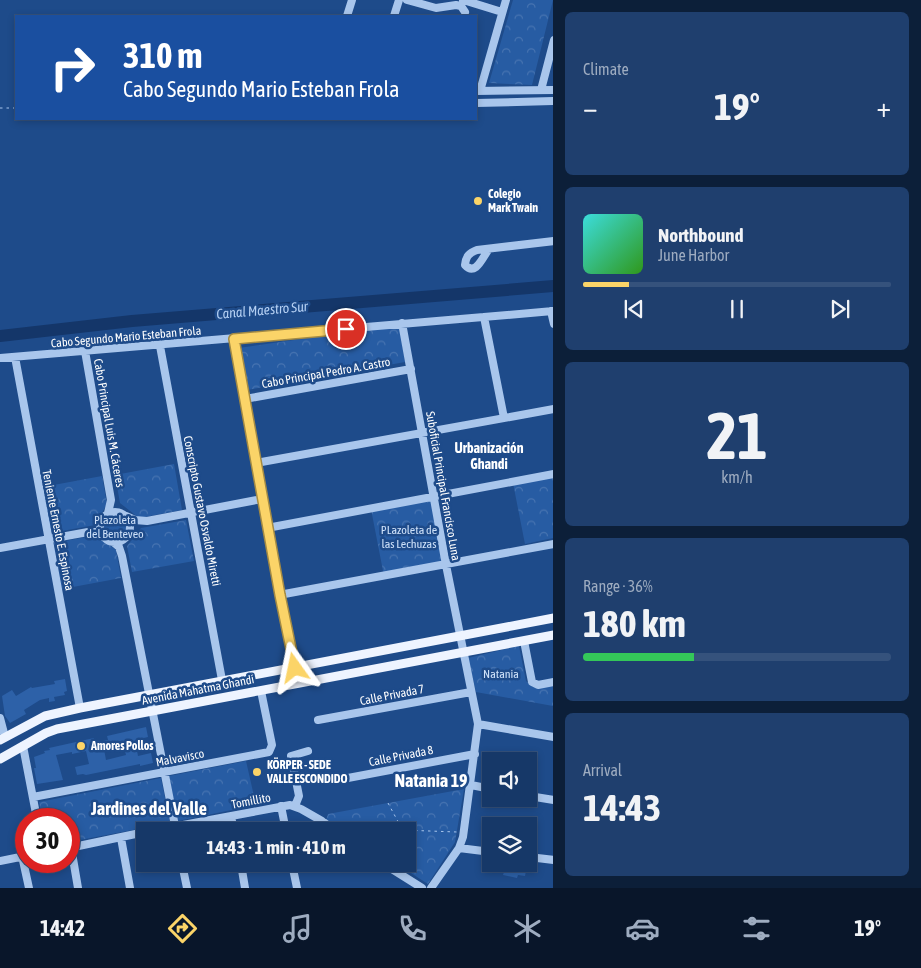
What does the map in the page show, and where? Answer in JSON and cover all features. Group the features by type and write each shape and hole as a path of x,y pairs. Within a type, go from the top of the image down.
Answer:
{"main road":[{"name":"Avenida Mahatma Ghandi","path":"2,738 45,716 80,708 553,618"},
{"name":"Avenida Mahatma Ghandi","path":"0,759 52,730 553,635"}],"street":[{"path":"347,15 352,0"},
{"path":"394,15 400,0"},
{"path":"407,0 436,8 461,6 465,12"},
{"path":"463,0 502,12"},
{"path":"506,0 478,91 553,90"},
{"path":"541,90 551,64 553,48"},
{"path":"477,103 553,101"},
{"path":"489,249 553,241"},
{"name":"Cabo Segundo Mario Esteban Frola","path":"0,358 160,346 552,311"},
{"path":"484,317 504,418"},
{"name":"Suboficial Principal Francisco Luna","path":"402,323 446,565 478,724 464,832 458,848 433,888"},
{"path":"234,339 267,528 295,668"},
{"name":"Conscripto Gustavo Osvaldo Miretti","path":"160,346 222,680"},
{"name":"Cabo Principal Luis M. Cáceres","path":"85,351 111,500 108,513"},
{"name":"Teniente Ernesto E. Espinosa","path":"14,357 80,708"},
{"name":"Cabo Principal Pedro A. Castro","path":"244,399 411,369"},
{"path":"256,463 553,409"},
{"path":"267,528 553,474"},
{"name":"Cabo Principal Luis M. Cáceres","path":"111,500 124,515"},
{"path":"122,556 123,547 128,536 136,526 147,521 262,500"},
{"path":"0,548 88,532 94,530 108,513 116,512 135,520 147,521"},
{"path":"101,522 100,529 102,535 107,540 120,542 128,536 130,524 124,515"},
{"path":"88,532 102,535"},
{"path":"113,542 119,548 122,556 175,822"},
{"path":"280,595 553,544"},
{"path":"524,641 532,682 538,685 553,682"},
{"name":"Malvavisco","path":"33,797 269,752 272,745 261,691"},
{"name":"Calle Privada 7","path":"318,720 471,692"},
{"path":"0,718 2,738"},
{"path":"478,724 553,737"},
{"path":"23,746 35,808"},
{"path":"295,806 299,796 292,756 308,751"},
{"name":"Calle Privada 8","path":"332,781 475,754"},
{"path":"470,785 482,787"},
{"path":"537,797 553,800"},
{"path":"281,806 284,822"},
{"name":"Tomillito","path":"206,822 281,806 295,806 323,822"},
{"path":"231,816 232,822"},
{"path":"80,846 136,834"},
{"path":"121,838 130,888"},
{"path":"458,848 482,851"},
{"path":"0,861 15,858"},
{"path":"537,858 553,860"},
{"path":"184,872 187,888"},
{"path":"242,872 245,888"},
{"path":"294,872 297,888"},
{"path":"397,872 422,888"},
{"path":"27,873 29,888"},
{"path":"75,873 78,888"}],"path":[{"path":"0,108 15,108"},
{"path":"388,803 398,822"},
{"path":"416,831 464,832"}],"green space":[{"path":"513,0 553,0 532,85 489,83"},
{"path":"399,325 405,362 247,390 239,348"},
{"path":"174,464 182,510 139,518 120,503 115,475"},
{"path":"553,475 553,538 525,544 513,483"},
{"path":"102,476 107,504 95,525 51,533 43,487"},
{"name":"PLazoleta de las Lechuzas","path":"434,496 446,565 384,576 371,509"},
{"name":"Plazoleta del Benteveo","path":"115,512 126,516 130,527 126,538 115,542 104,538 100,527 104,516"},
{"path":"186,520 194,561 132,572 127,546 141,528"},
{"path":"97,535 116,550 121,578 62,589 54,543"},
{"name":"Natania","path":"519,646 526,681 533,687 553,685 553,706 476,692 468,658"},
{"path":"246,761 256,805 178,821 169,776"},
{"path":"161,778 170,822 136,822 136,829 80,840 80,808 40,808 39,802"},
{"path":"464,789 455,842 428,884 409,872 416,872 416,822 329,822 326,820 328,814"}],"building":[{"path":"65,679 67,691 64,692 65,695 54,697 55,701 49,702 49,698 40,700 24,710 26,714 10,723 5,716 2,696 12,690 16,696 31,687 55,684 54,681"},
{"path":"146,727 148,737 135,740 138,756 151,753 153,763 77,775 75,767 89,764 86,751 72,754 72,752 56,755 63,780 37,784 34,757 50,750 49,748 94,738 95,743 108,740 107,736","holes":["123,743 126,755 106,760 104,749"]},
{"path":"504,872 526,872 525,876 518,875 517,878 503,875"}],"waterway":[{"name":"Canal Maestro Sur","path":"0,336 132,321 553,286"}],"place":[{"name":"Colegio Mark Twain","path":"478,201"},
{"name":"Amores Pollos","path":"81,746"},
{"name":"KÖRPER - SEDE VALLE ESCONDIDO","path":"257,772"}],"district":[{"name":"Urbanización Ghandi","path":"489,456"},
{"name":"Natania 19","path":"431,780"},
{"name":"Jardines del Valle","path":"149,808"}],"route":[{"path":"295,668 234,339 346,329"}]}
